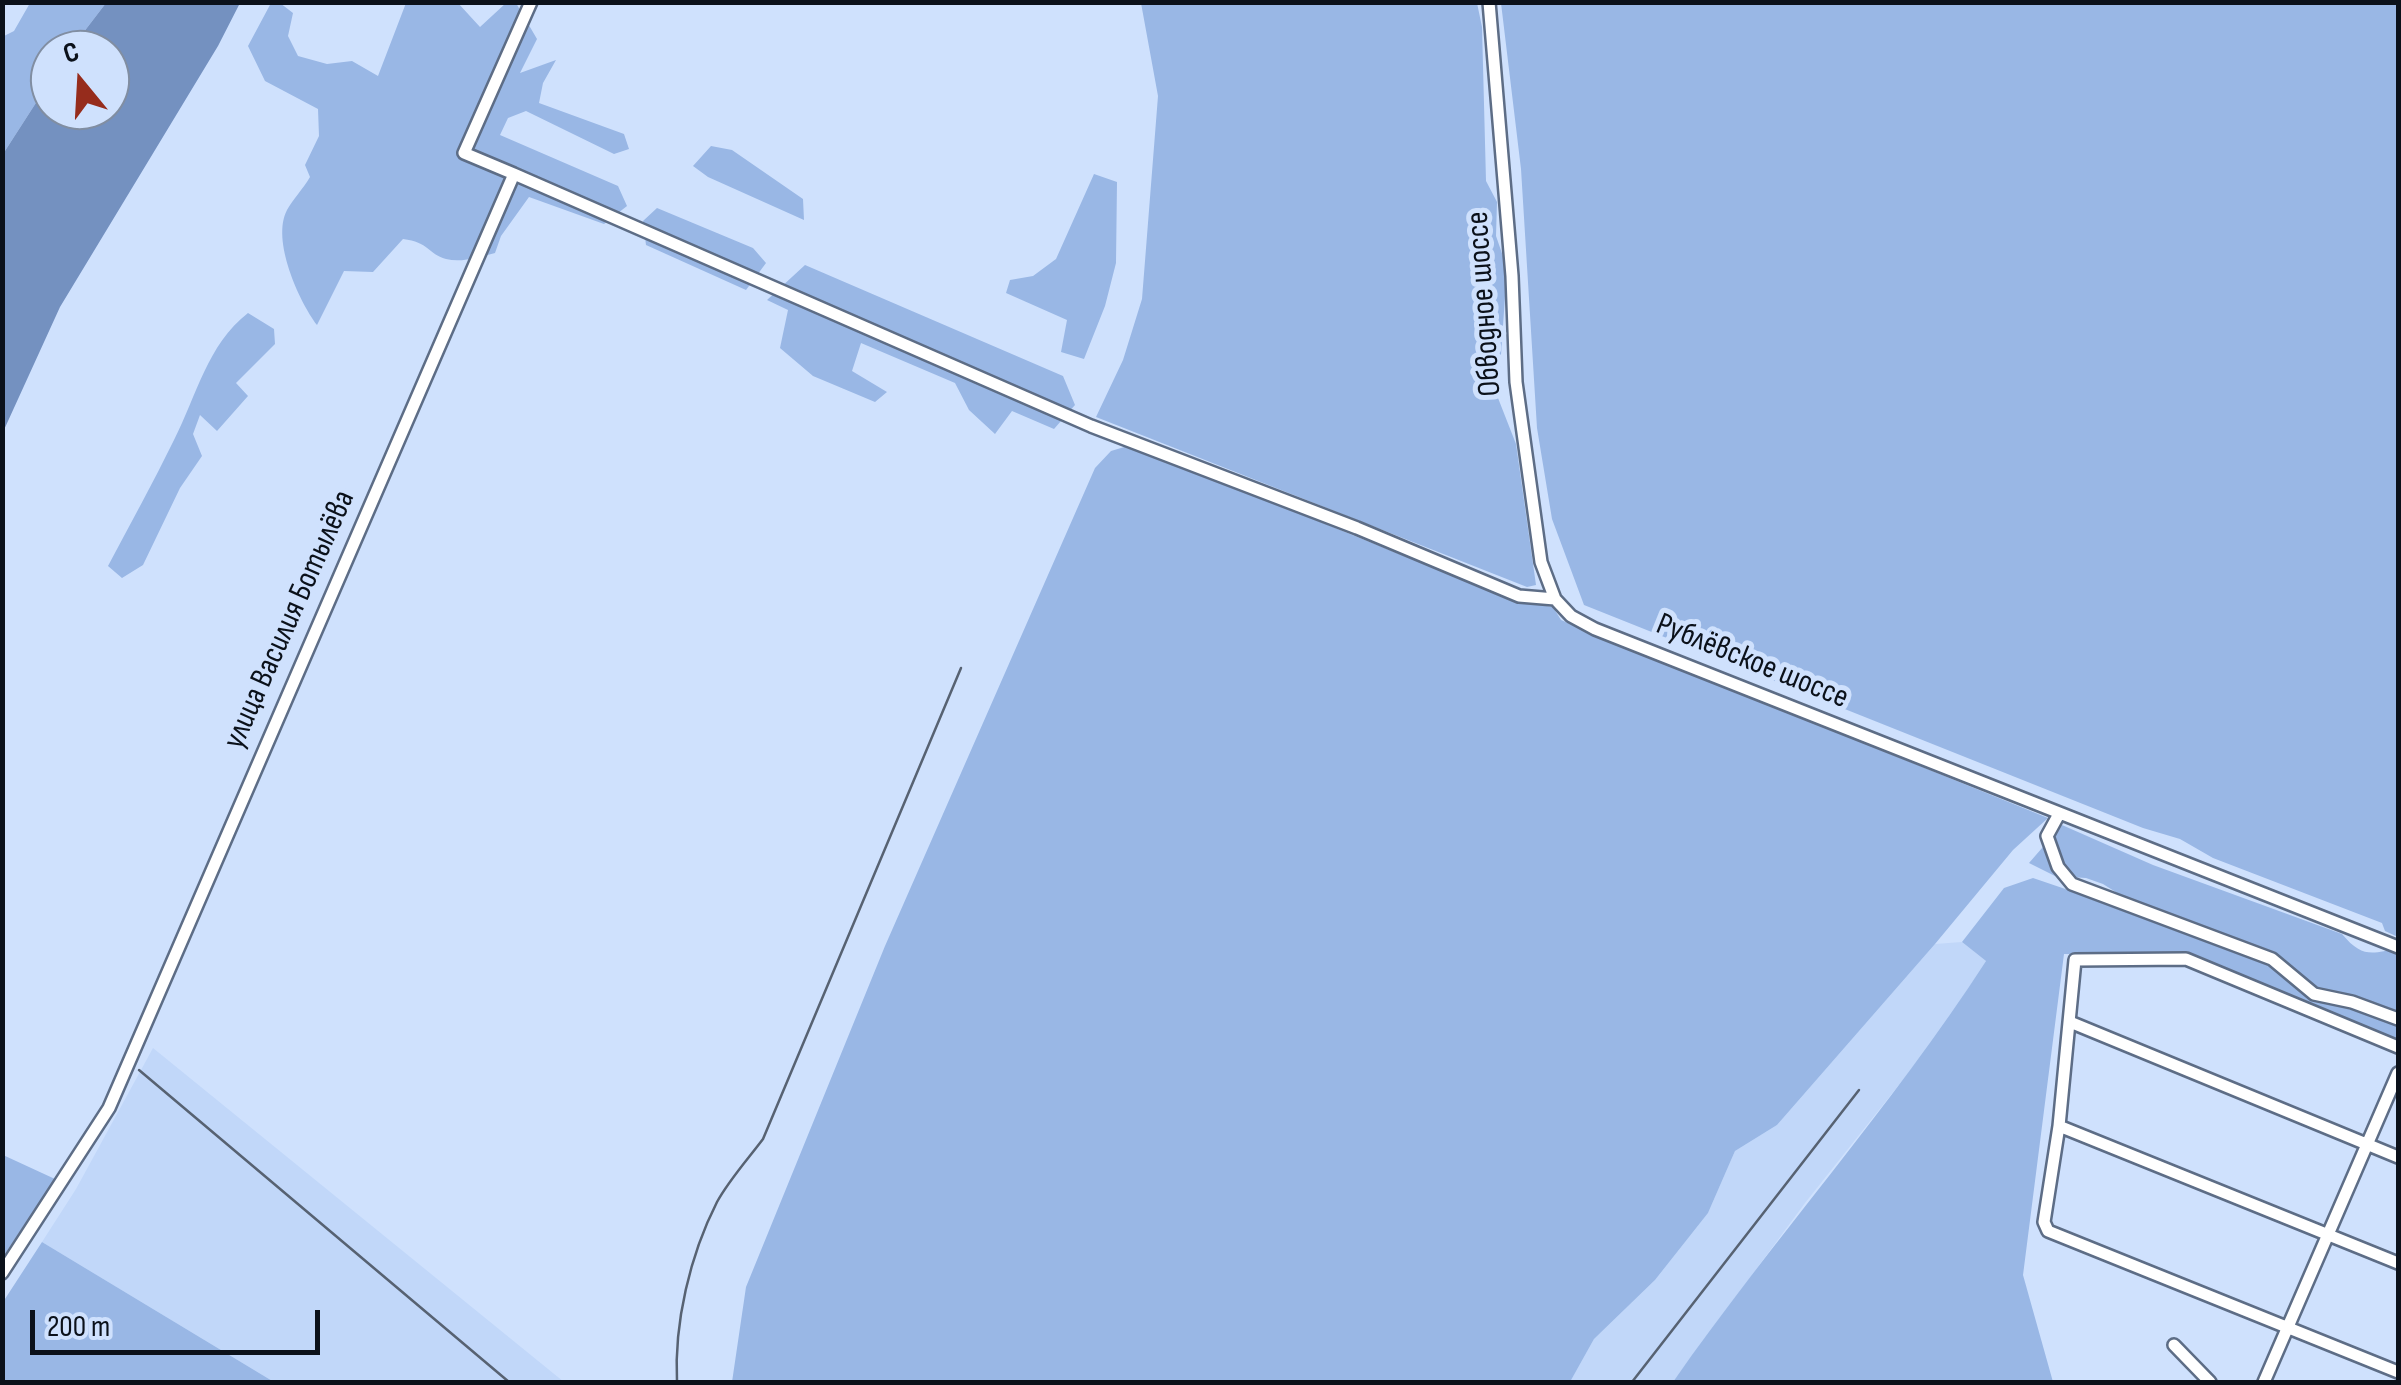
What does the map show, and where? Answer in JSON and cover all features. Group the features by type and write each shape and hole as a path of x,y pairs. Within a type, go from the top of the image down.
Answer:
{"street":[{"path":"514,174 464,152 531,2"},
{"name":"Обводное шоссе","path":"1488,2 1512,276 1516,382 1541,562 1556,599"},
{"name":"Рублёвское шоссе","path":"514,174 1091,426 1357,528 1519,596 1556,599 1571,616 1595,629 2398,948"},
{"name":"улица Василия Ботылёва","path":"2,1273 110,1108 514,174"},
{"path":"2058,814 2047,836 2058,867 2072,884 2272,959 2314,994 2352,1002 2398,1019"},
{"path":"2398,1047 2186,960 2075,960 2059,1126 2044,1222 2048,1231 2398,1372"},
{"path":"2070,1022 2398,1157"},
{"path":"2264,1382 2398,1073"},
{"path":"2059,1126 2398,1263"},
{"path":"2174,1345 2210,1382"}],"shaded area":[{"path":"30,3 106,3 85,30 30,30 30,112 3,154 2,37 14,31"},
{"path":"106,3 240,3 60,307 3,432 3,154 30,112 30,130 130,130 130,30 85,30"},
{"path":"271,3 280,3 293,13 288,36 298,56 327,64 352,61 378,76 406,3 458,3 480,27 506,3 516,3 537,39 520,73 556,60 543,83 539,103 624,134 629,149 614,154 526,111 508,118 500,135 618,186 627,206 604,224 529,197 501,236 495,253 464,260 446,259 403,239 373,272 344,271 317,325 295,286 282,237 287,210 310,177 305,165 319,136 318,109 265,81 248,46"},
{"path":"1141,3 1477,3 1482,27 1486,181 1497,202 1496,236 1507,268 1498,398 1516,444 1536,585 1527,587 1096,417 1123,360 1142,299 1158,96"},
{"path":"1501,3 2398,3 2398,937 2385,931 2382,923 2213,858 2180,839 2143,828 1584,605 1552,519 1537,428 1521,169"},
{"path":"711,146 732,150 803,199 804,220 708,177 693,166"},
{"path":"1094,174 1117,182 1116,263 1105,306 1084,359 1061,352 1067,320 1006,293 1010,280 1033,276 1056,259"},
{"path":"657,208 753,248 766,263 746,290 646,245 643,221"},
{"path":"805,265 1063,376 1075,405 1054,429 1012,411 995,434 969,410 955,383 861,343 852,371 887,392 875,402 813,376 780,348 788,310 767,300"},
{"path":"248,313 274,329 275,344 236,383 248,396 217,431 200,415 193,434 202,456 180,488 143,565 122,578 108,566 213,355"},
{"path":"1131,445 1515,601 1553,607 1561,620 1575,626 2048,818 2013,850 1777,1125 1735,1151 1708,1213 1655,1280 1594,1339 1570,1382 732,1382 746,1287 885,946 1095,468 1111,451"},
{"path":"2062,825 2153,865 2342,934 2362,951 2398,948 2398,1040 2186,955 2064,954 2023,1275 2053,1382 1673,1382 1911,1069 1986,961 1962,942 2004,888 2033,878 2130,911 2133,903 2103,884 2086,878 2055,876 2029,863"},
{"path":"1962,942 1986,961 1937,1037 1805,1203 1673,1382 1570,1382 1594,1339 1655,1280 1708,1213 1735,1151 1777,1125 1935,944"},
{"path":"153,1048 564,1382 274,1382 42,1242 76,1189"},
{"path":"2,1155 55,1179 3,1257"},
{"path":"42,1242 274,1382 3,1382 3,1302"}],"railway":[{"path":"677,1382 681,1313 707,1223 727,1186 763,1139 961,668"},
{"path":"139,1070 509,1382"},
{"path":"1632,1382 1859,1090"}]}
